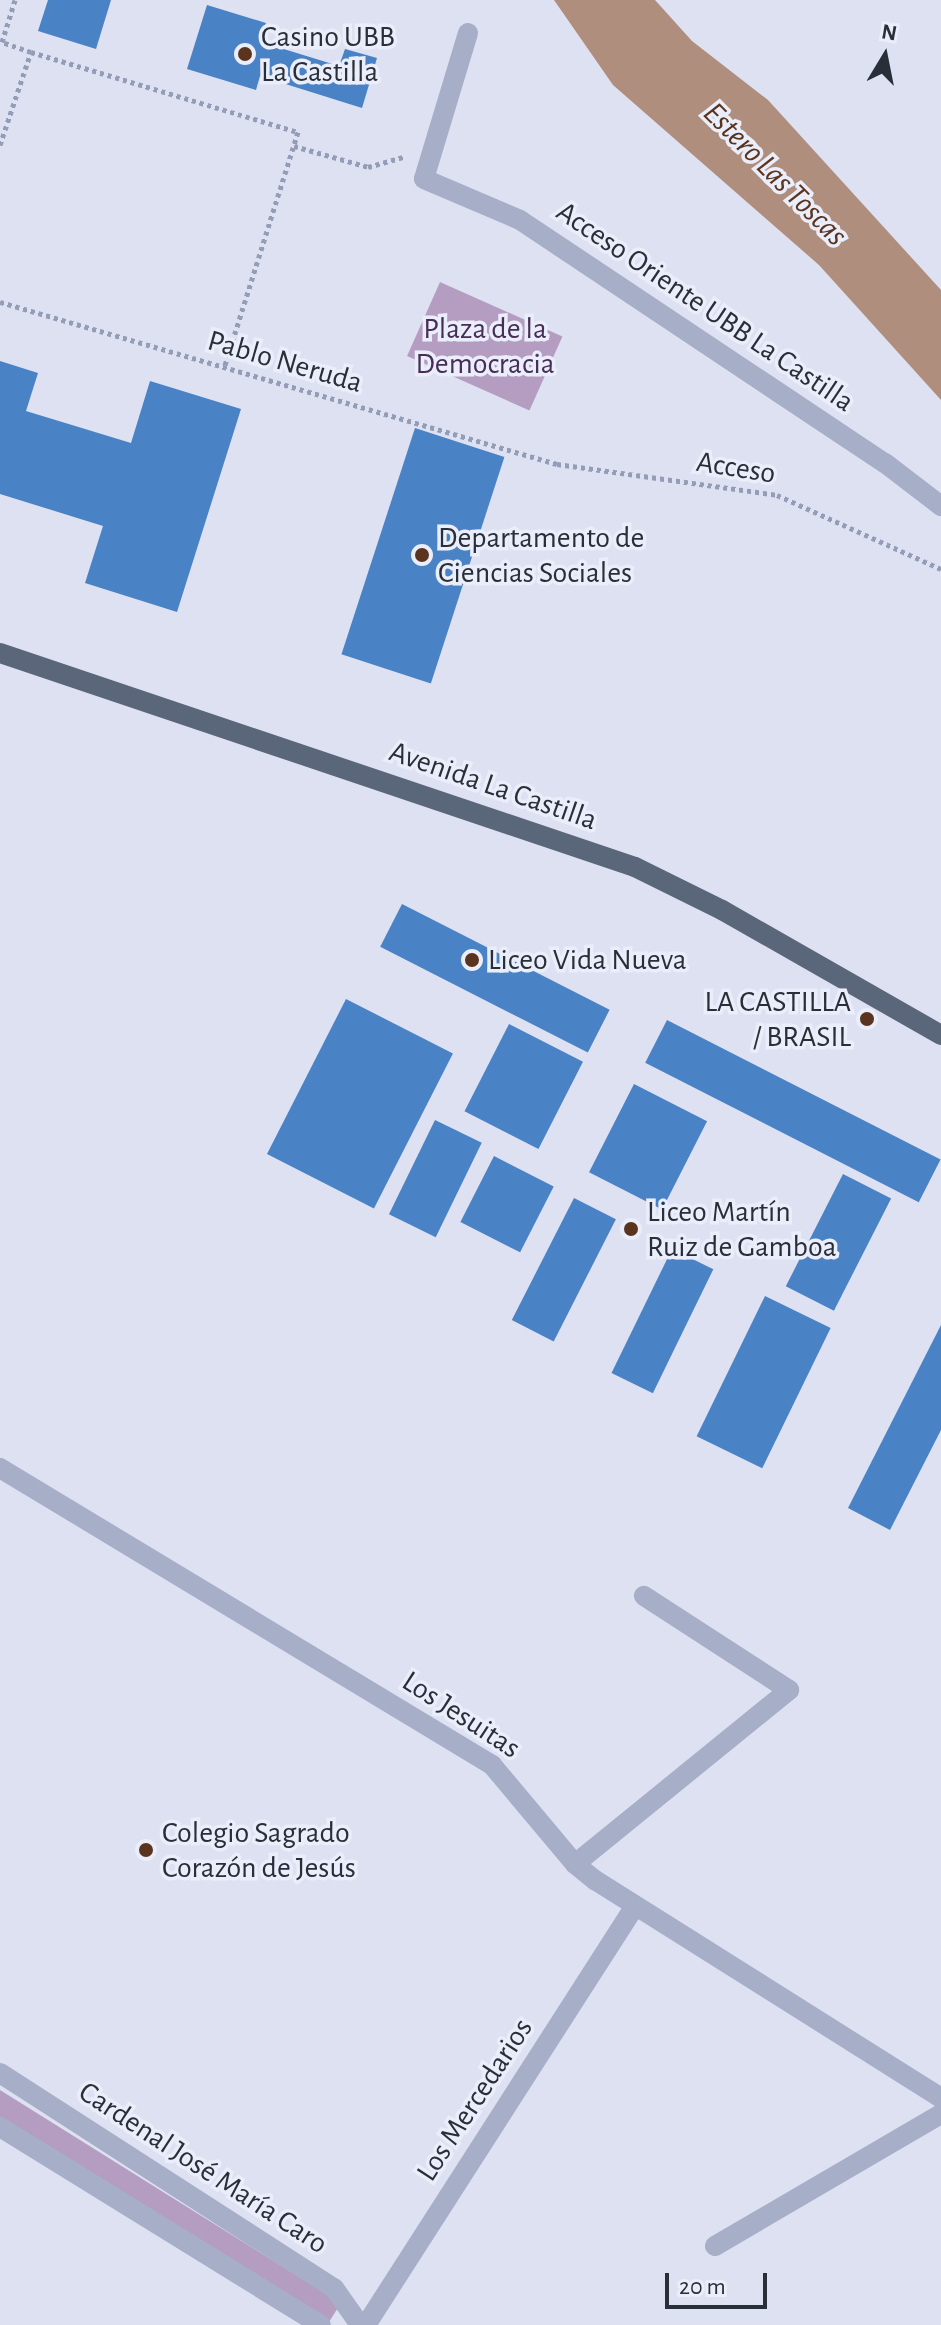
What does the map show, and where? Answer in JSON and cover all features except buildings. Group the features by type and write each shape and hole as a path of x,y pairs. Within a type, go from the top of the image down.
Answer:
{"main road":[{"name":"Avenida La Castilla","path":"0,653 635,867 722,910 941,1035"}],"street":[{"path":"433,148 468,33"},
{"name":"Acceso Oriente UBB La Castilla","path":"433,148 424,179 520,220 885,463 941,506"},
{"name":"Los Jesuitas","path":"0,1468 492,1765 575,1864 634,1907 941,2098"},
{"path":"575,1864 789,1690 644,1596"},
{"name":"Los Mercedarios","path":"366,2325 634,1907"},
{"name":"Cardenal José María Caro","path":"0,2073 334,2288 360,2325"},
{"path":"715,2246 941,2114"},
{"path":"0,2127 321,2325"}],"path":[{"path":"15,0 2,42 298,132 224,368"},
{"path":"0,145 31,52"},
{"path":"294,146 368,167 433,148"},
{"name":"Pablo Neruda","path":"0,302 557,464"},
{"name":"Acceso","path":"557,464 777,495 941,569"}],"green space":[{"name":"Plaza de la Democracia","path":"440,282 562,337 529,410 407,356"},
{"path":"0,2090 341,2303 329,2323 0,2117"}],"water":[{"name":"Estero Las Toscas","path":"554,0 655,0 692,41 768,100 941,290 941,400 819,265 613,85"}],"place":[{"name":"Casino UBB La Castilla","path":"245,54"},
{"name":"Departamento de Ciencias Sociales","path":"422,555"},
{"name":"Liceo Vida Nueva","path":"472,960"},
{"name":"LA CASTILLA / BRASIL","path":"867,1019"},
{"name":"Liceo Martín Ruiz de Gamboa","path":"631,1229"},
{"name":"Colegio Sagrado Corazón de Jesús","path":"146,1850"}]}
